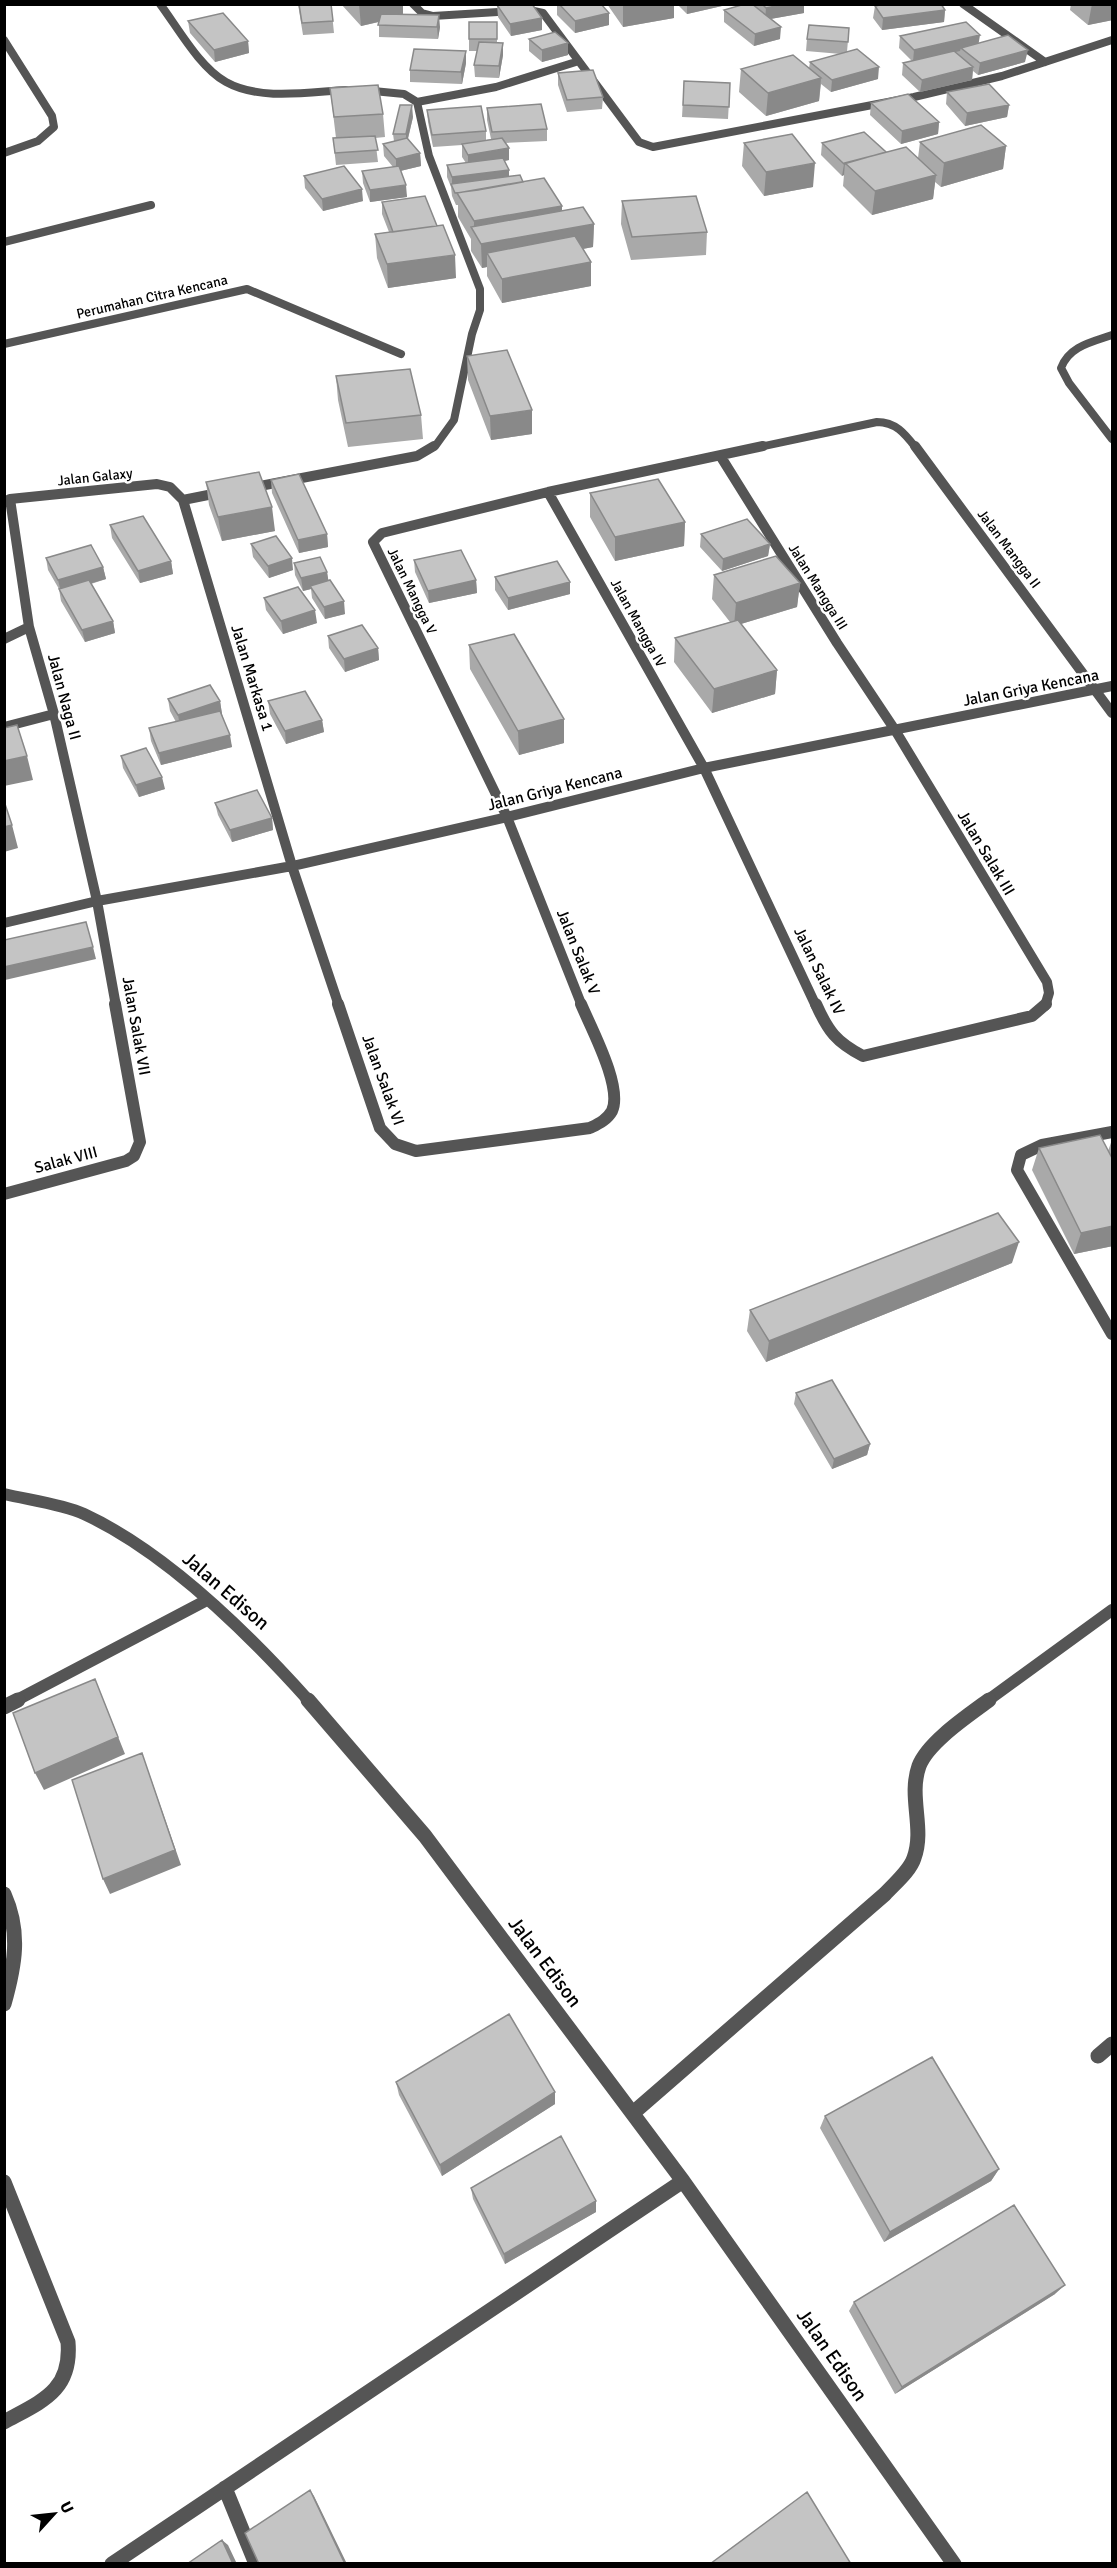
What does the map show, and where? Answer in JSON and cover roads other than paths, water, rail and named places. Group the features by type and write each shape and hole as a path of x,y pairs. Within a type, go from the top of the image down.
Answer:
{"street":[{"path":"160,4 210,68 225,81 243,89 387,91 404,94 417,102 496,87 579,61"},
{"path":"413,4 422,13 433,16 540,12 639,142 653,147 914,97 1002,75 1113,40"},
{"path":"963,4 1046,62"},
{"path":"4,40 52,116 54,127 48,137 29,146 4,153"},
{"path":"240,489 417,456 436,445 454,420 472,334 480,310 480,289 429,156 417,102"},
{"path":"4,242 151,205"},
{"name":"Perumahan Citra Kencana","path":"4,344 247,289 401,354"},
{"path":"1113,335 1073,350 1065,357 1061,368 1069,383 1113,439"},
{"name":"Jalan Mangga II","path":"721,457 877,422 887,422 896,426 904,432 1113,713"},
{"path":"548,492 721,457"},
{"name":"Jalan Mangga III","path":"721,457 837,643 895,730"},
{"name":"Jalan Galaxy","path":"7,501 157,484 170,487 183,500"},
{"path":"183,500 229,492"},
{"name":"Jalan Mangga IV","path":"548,492 704,768"},
{"name":"Jalan Mangga V","path":"507,817 373,542 376,537 391,530 548,492"},
{"name":"Jalan Markasa 1","path":"183,500 292,866"},
{"name":"Jalan Naga II","path":"7,501 29,627 54,714 97,902"},
{"path":"4,639 29,627"},
{"name":"Jalan Griya Kencana","path":"4,923 97,902 292,866 507,817 704,768 1113,686"},
{"path":"4,727 54,714"},
{"name":"Jalan Salak III","path":"895,730 1047,982 1050,993"},
{"name":"Jalan Salak IV","path":"704,768 824,1022 842,1045 863,1056 1032,1016 1048,1003 1050,993"},
{"name":"Jalan Salak V","path":"507,817 613,1084 615,1099"},
{"name":"Jalan Salak VI","path":"292,866 380,1128 396,1146 416,1151 590,1128 603,1122 612,1112 615,1099"},
{"name":"Jalan Salak VII","path":"97,902 140,1142 134,1156"},
{"path":"1113,1132 1042,1145 1021,1155 1017,1170 1113,1334"},
{"name":"Salak VIII","path":"4,1194 126,1161 134,1156"},
{"name":"Jalan Edison","path":"4,1494 82,1513 135,1541 207,1600 272,1660 346,1742 426,1836 633,2113 954,2564"},
{"path":"4,1707 207,1600"},
{"path":"633,2113 885,1894 914,1860 919,1835 914,1794 919,1765 935,1744 967,1716 1113,1610"},
{"path":"4,1894 17,1925 4,2004"},
{"path":"1098,2056 1113,2044"},
{"path":"112,2564 683,2181"},
{"path":"4,2182 68,2342 71,2358 68,2376 59,2389 4,2422"},
{"path":"225,2488 256,2564"}]}
